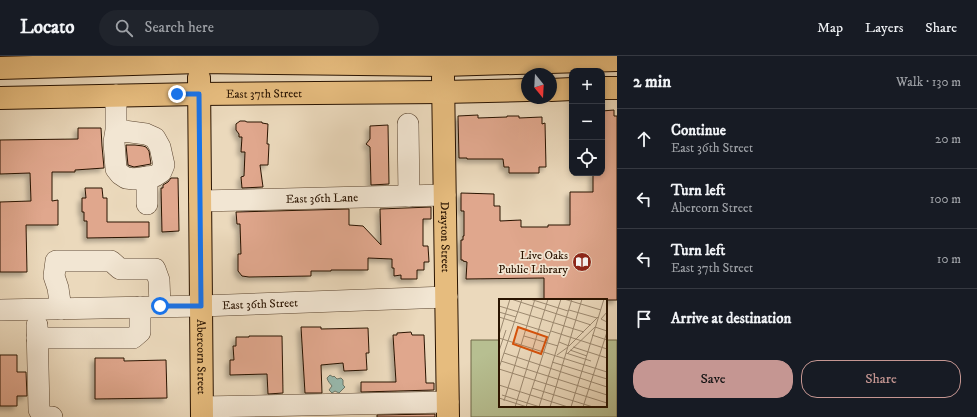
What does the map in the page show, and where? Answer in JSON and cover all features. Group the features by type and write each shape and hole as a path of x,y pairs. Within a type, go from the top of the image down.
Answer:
{"main road":[{"path":"0,68 57,61 199,59 617,60"},
{"name":"Abercorn Street","path":"199,59 202,412"},
{"name":"Drayton Street","path":"443,60 448,410"},
{"path":"605,88 617,88"},
{"path":"557,90 569,89"},
{"name":"East 37th Street","path":"0,98 116,95 521,90"}],"street":[{"path":"116,95 116,130 114,142 116,168 120,174 126,178 134,179 155,176 161,172 164,165 160,147 155,138 146,134 116,130"},
{"path":"408,124 409,196"},
{"path":"147,177 147,204"},
{"name":"East 36th Lane","path":"200,201 444,195"},
{"path":"61,309 58,288 54,276 56,261 112,262 120,269 155,269 159,280 160,306"},
{"name":"East 36th Street","path":"0,310 201,306 447,297"},
{"path":"38,338 133,338 140,332 140,307"},
{"path":"37,309 39,410 44,417 52,417"},
{"path":"202,412 448,410"}],"green space":[{"path":"471,340 499,340 499,407 607,407 607,340 617,340 617,417 471,417"}],"water":[{"path":"330,375 337,379 341,378 343,380 343,385 345,387 339,393 335,391 332,393 329,390 332,386 327,378"}],"building":[{"path":"614,110 614,116 617,116 617,300 544,299 544,278 466,279 467,262 461,260 461,240 463,240 464,236 464,211 461,211 461,193 494,194 494,206 500,206 500,221 521,220 521,227 548,227 548,225 570,225 570,192 593,192 593,176 605,176 605,111"},
{"path":"478,115 478,118 507,116 519,116 519,118 542,117 542,124 545,123 546,167 539,167 539,173 509,173 509,167 504,167 503,159 459,158 458,116"},
{"path":"240,121 262,122 268,124 268,165 260,165 263,187 242,188 241,177 244,176 245,152 241,152 242,137 239,137 236,130 236,124"},
{"path":"388,125 389,184 371,185 370,147 366,144 370,139 370,126"},
{"path":"78,128 101,128 104,168 75,170 75,172 52,172 52,201 58,200 58,225 26,225 27,272 0,272 0,202 31,201 30,173 0,174 0,140 78,139"},
{"path":"126,145 146,147 149,151 151,164 134,167 128,165"},
{"path":"171,178 178,178 179,231 162,232 161,188 163,188 163,185"},
{"path":"85,188 102,188 103,198 107,198 107,222 149,222 149,237 87,238 87,221 84,221 84,212 82,212 82,198 86,198"},
{"path":"431,207 431,219 423,219 423,246 428,246 429,262 424,262 424,270 417,270 417,279 401,279 401,275 394,276 392,259 368,258 368,270 311,271 311,276 249,277 242,276 238,271 238,254 241,254 240,224 237,224 236,212 349,209 349,225 363,226 381,245 380,209"},
{"path":"301,327 321,327 321,329 368,328 369,353 366,353 367,370 344,371 343,363 321,365 322,393 305,393"},
{"path":"411,332 412,335 424,335 426,383 434,383 434,390 361,392 361,382 396,382 393,335 397,335 397,333"},
{"path":"282,336 283,393 268,394 267,374 230,375 230,360 234,360 233,346 236,346 236,337"},
{"path":"0,355 17,355 17,372 26,372 27,396 17,396 17,406 0,406"},
{"path":"95,358 124,358 124,361 166,360 167,398 95,399"},
{"path":"435,414 435,417 377,417 377,415"}],"place":[{"name":"Live Oaks Public Library","path":"582,262"}],"route":[{"path":"160,306 201,306 199,94 177,94"}]}
